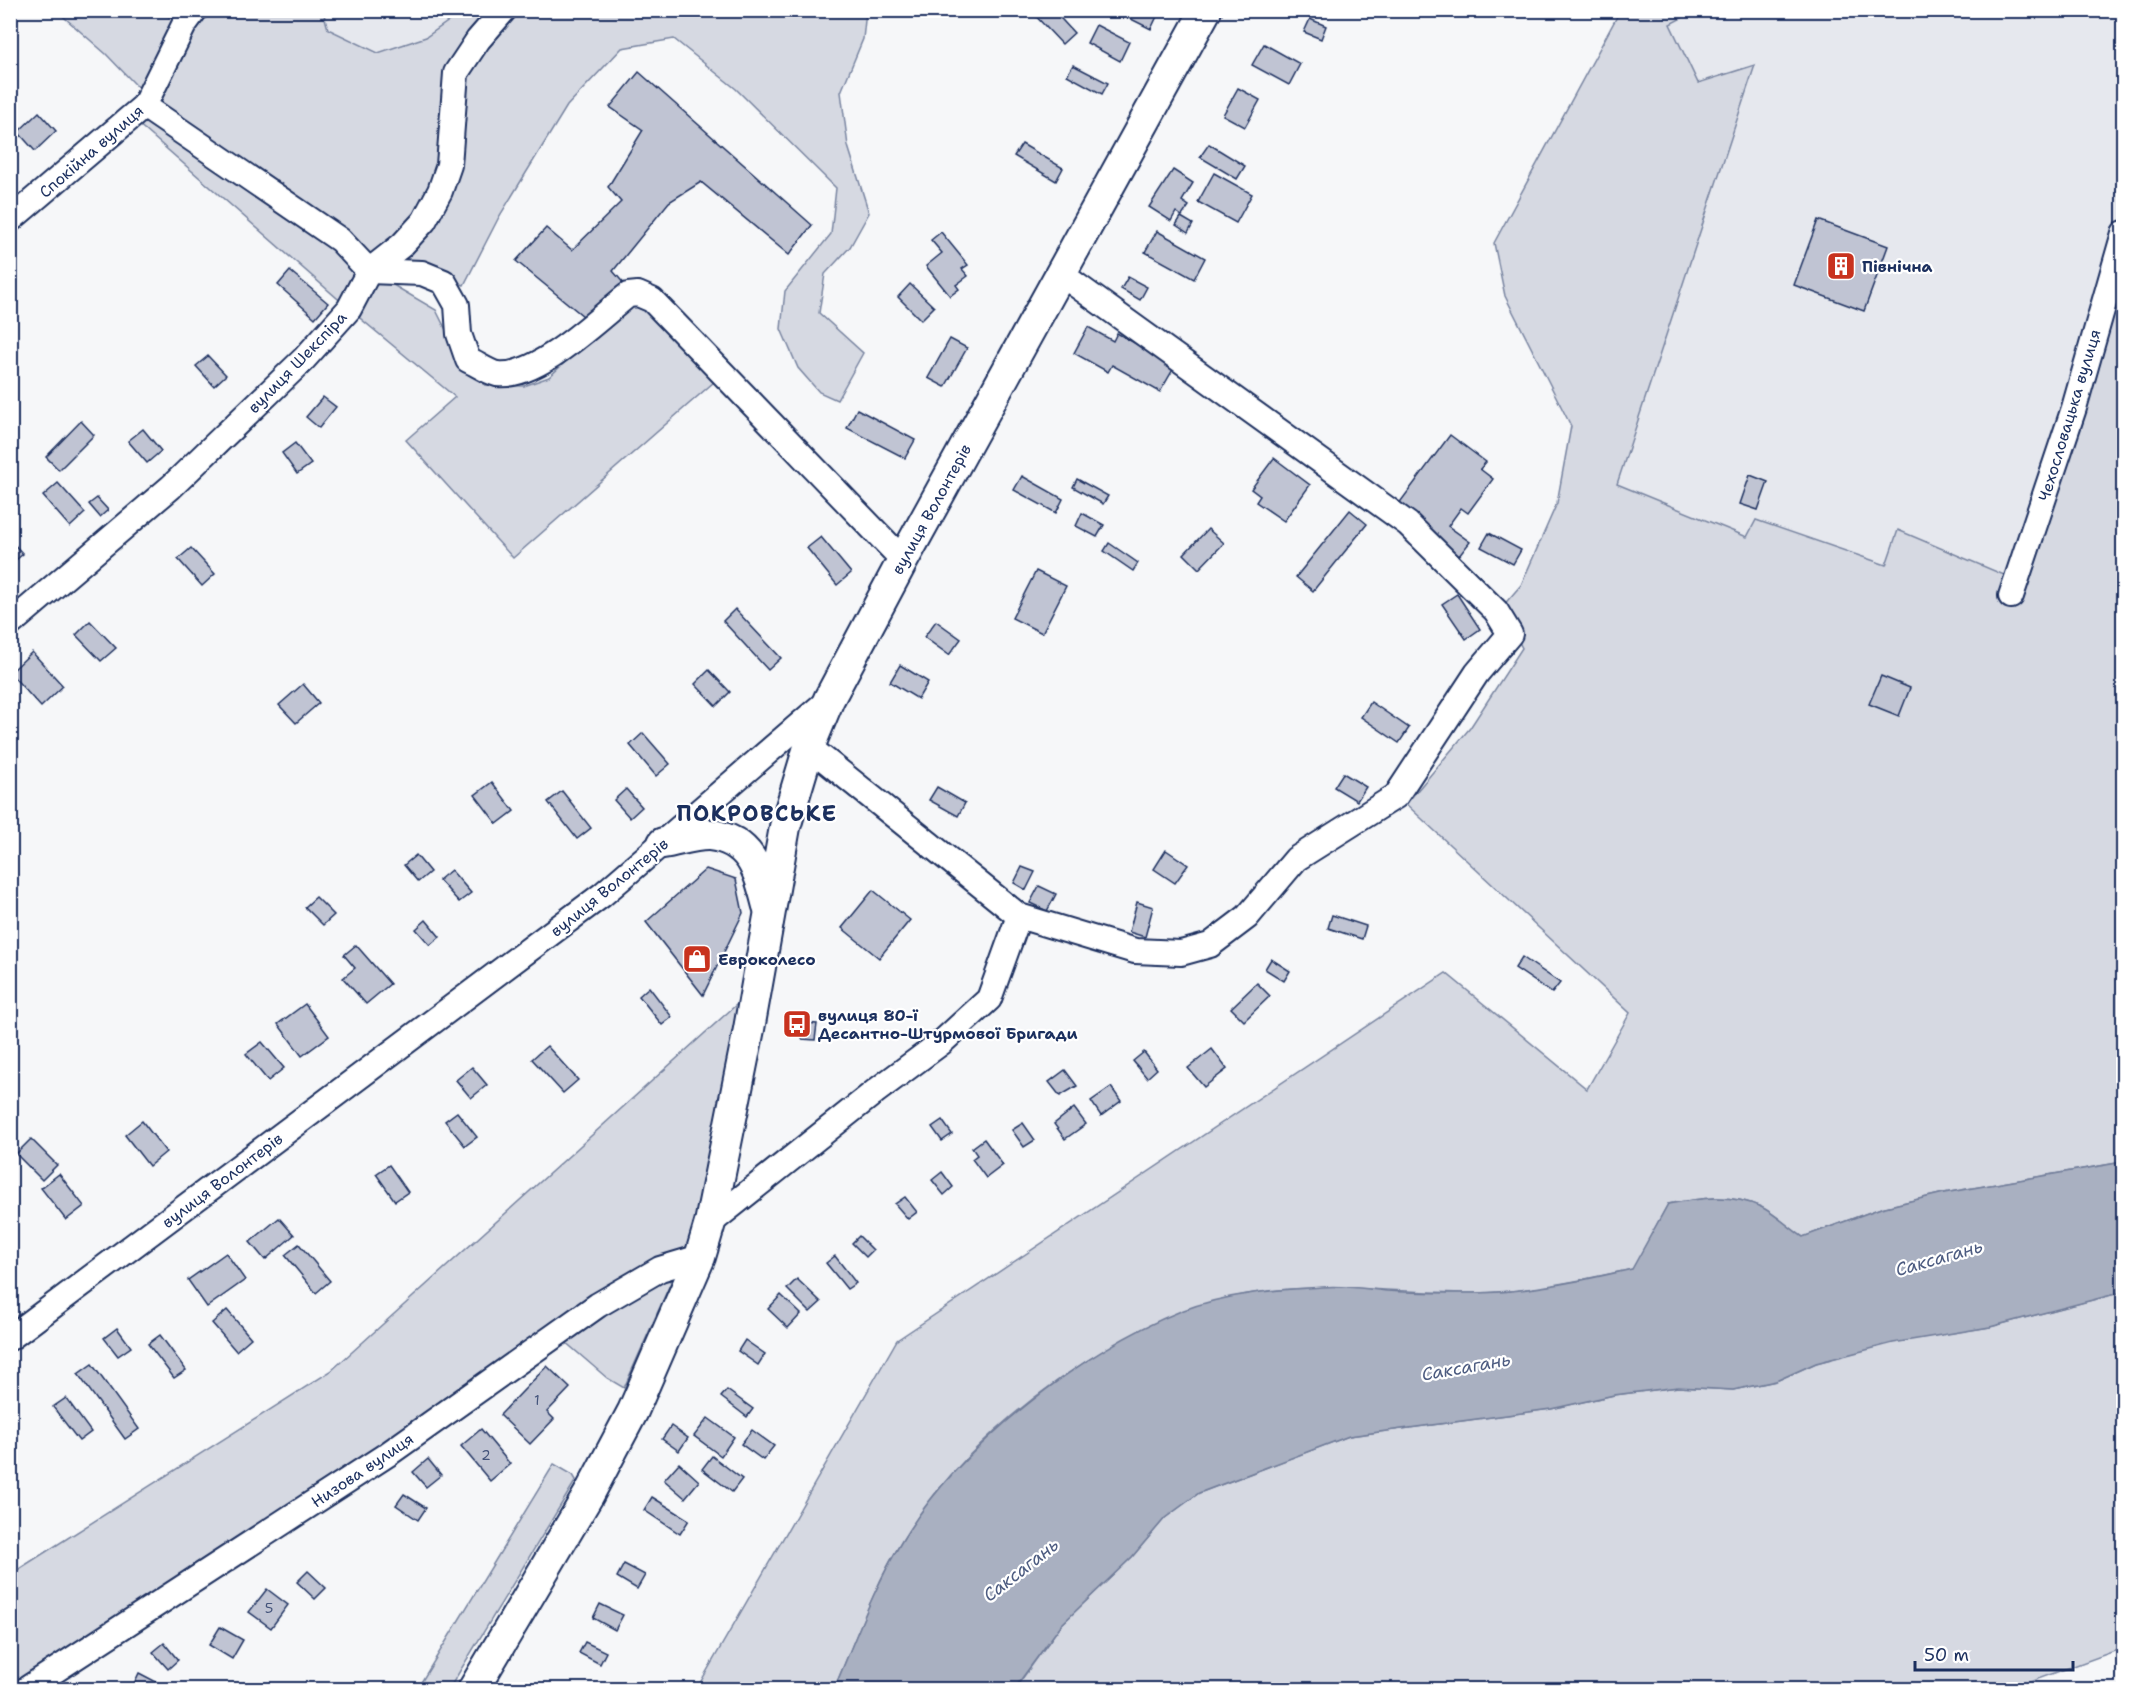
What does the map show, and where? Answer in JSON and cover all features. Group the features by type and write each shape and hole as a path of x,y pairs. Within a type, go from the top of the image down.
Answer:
{"street":[{"name":"Спокійна вулиця","path":"10,220 144,106 184,25 195,10"},
{"name":"вулиця Шекспіра","path":"10,624 171,487 304,359 349,309 369,272 402,245 424,221 440,191 449,165 453,140 456,73 478,40 504,10"},
{"name":"вулиця Волонтерів","path":"10,1338 545,939 663,843 829,699 903,560 1206,10"},
{"path":"144,106 340,240 369,272 422,273 444,282 457,305 459,334 468,360 496,374 517,373 544,360 628,295 638,294 652,300 903,560"},
{"name":"Чехословацька вулиця","path":"2011,596 2074,408 2124,233"},
{"path":"809,747 1019,916 1135,951 1181,953 1210,945 1247,917 1296,859 1396,796 1477,673 1510,634 1489,603 1408,524 1061,274"},
{"path":"473,1689 589,1494 633,1411 700,1257 710,1223 770,916 785,827 809,747 829,699"},
{"path":"663,843 710,835 737,844 758,868 770,916"},
{"path":"710,1223 942,1042 990,999 1019,916"},
{"name":"Низова вулиця","path":"25,1689 388,1454 598,1305 660,1269 700,1257"}],"shaded area":[{"path":"1695,10 2123,11 2123,233 2011,578 1898,531 1886,566 1756,520 1747,537 1617,484 1754,66 1698,83 1670,24"},
{"path":"57,11 160,11 191,32 207,11 323,11 328,29 378,53 426,37 463,11 866,11 863,39 841,92 848,146 869,213 850,247 825,274 819,313 863,353 837,400 819,392 798,368 781,329 785,291 831,234 836,188 736,89 674,39 622,48 567,106 499,217 464,285 423,269 371,261 155,105 106,54"},
{"path":"323,11 463,11 426,37 378,53 328,29"},
{"path":"1620,11 1695,11 1670,24 1698,83 1755,65 1617,484 1747,537 1756,520 1886,565 1898,530 2011,578 2123,233 2123,1162 1944,1193 1881,1208 1803,1237 1772,1213 1750,1203 1727,1198 1680,1202 1668,1204 1633,1269 1555,1285 1496,1292 1450,1293 1346,1288 1268,1291 1217,1301 1164,1320 1111,1346 1060,1378 1012,1415 969,1456 932,1498 902,1541 874,1595 834,1689 696,1690 897,1340 1446,973 1587,1089 1630,1013 1406,804 1470,728 1522,648 1501,608 1521,585 1557,503 1571,426 1505,296 1494,243"},
{"path":"145,114 337,244 362,273 345,305 136,122"},
{"path":"369,271 436,310 460,358 485,385 524,386 549,377 638,294 722,375 513,558 406,440 455,397 349,309"},
{"path":"757,986 700,1257 660,1269 671,1282 624,1388 607,1378 557,1335 25,1689 11,1690 11,1574 331,1371"},
{"path":"2123,1292 2123,1648 2008,1690 1014,1690 1061,1625 1132,1557 1165,1518 1199,1493 1349,1436 1551,1409 1614,1395 1678,1387 1733,1390 1776,1381 1816,1363 1893,1342 1990,1327"},
{"path":"554,1464 573,1475 576,1480 449,1689 417,1689"}],"water":[{"name":"Саксагань","path":"2123,1162 2123,1292 1990,1327 1893,1343 1816,1363 1776,1381 1733,1390 1678,1387 1614,1395 1551,1409 1349,1436 1199,1493 1165,1518 1132,1557 1061,1625 1014,1689 834,1689 865,1614 902,1541 926,1506 955,1472 988,1438 1064,1377 1103,1350 1181,1311 1233,1296 1305,1288 1338,1286 1398,1292 1476,1293 1516,1291 1555,1285 1632,1269 1668,1204 1715,1198 1738,1200 1767,1210 1803,1237 1881,1208 1944,1193"}],"building":[{"path":"1030,10 1053,10 1074,33 1062,44"},
{"path":"1113,10 1160,10 1151,29"},
{"path":"1310,19 1326,26 1321,39 1304,32"},
{"path":"1096,25 1129,42 1120,61 1087,43"},
{"path":"1264,44 1300,64 1289,85 1252,65"},
{"path":"1073,65 1108,83 1102,94 1067,75"},
{"path":"639,72 812,225 789,255 701,182 669,202 613,271 626,286 588,320 516,261 546,228 572,250 621,202 608,187 643,130 610,107"},
{"path":"1238,88 1260,100 1245,127 1223,115"},
{"path":"39,112 56,131 35,151 18,132"},
{"path":"1022,144 1063,168 1056,181 1014,156"},
{"path":"1209,144 1245,166 1237,179 1200,157"},
{"path":"1173,170 1193,183 1182,201 1189,206 1182,216 1176,212 1171,221 1149,207"},
{"path":"1214,173 1252,194 1236,223 1198,202"},
{"path":"1181,217 1193,224 1188,233 1176,225"},
{"name":"Північна","path":"1818,220 1888,246 1864,311 1794,285"},
{"path":"1157,231 1205,258 1194,279 1145,252"},
{"path":"941,232 968,265 962,269 968,276 956,285 959,289 950,296 926,266 942,253 931,240"},
{"path":"290,271 328,303 315,318 278,285"},
{"path":"1128,277 1147,287 1140,300 1121,289"},
{"path":"910,284 934,307 921,320 898,297"},
{"path":"1088,327 1113,341 1117,333 1175,366 1160,392 1112,365 1108,372 1074,353"},
{"path":"950,339 967,348 945,387 928,378"},
{"path":"208,356 226,375 214,386 196,366"},
{"path":"323,397 336,407 319,428 306,417"},
{"path":"857,409 915,440 905,458 847,428"},
{"path":"81,421 94,435 59,470 46,457"},
{"path":"143,429 161,451 147,463 128,441"},
{"path":"1450,435 1486,462 1480,469 1493,479 1468,513 1461,508 1448,526 1470,542 1459,556 1395,509"},
{"path":"295,443 311,464 297,474 282,453"},
{"path":"1274,458 1310,485 1284,521 1256,502 1260,496 1251,489"},
{"path":"1750,475 1768,482 1758,510 1740,504"},
{"path":"1022,476 1063,499 1056,513 1014,490"},
{"path":"1077,479 1108,496 1103,504 1073,487"},
{"path":"58,483 85,513 70,527 43,496"},
{"path":"97,498 108,510 100,517 89,504"},
{"path":"1350,510 1367,524 1313,591 1296,577"},
{"path":"1082,513 1104,525 1097,537 1076,526"},
{"path":"1208,529 1224,543 1199,569 1184,554"},
{"path":"1489,533 1521,550 1513,564 1481,547"},
{"path":"821,537 851,573 837,585 807,548"},
{"path":"10,540 23,554 10,565"},
{"path":"1109,543 1138,563 1133,571 1104,551"},
{"path":"191,548 215,574 202,586 178,559"},
{"path":"1036,571 1066,586 1042,633 1012,618"},
{"path":"1457,594 1480,629 1466,639 1442,604"},
{"path":"735,609 781,658 768,670 723,621"},
{"path":"90,621 116,648 101,661 76,635"},
{"path":"936,621 961,639 949,655 924,637"},
{"path":"32,652 63,686 41,707 10,673"},
{"path":"900,665 928,682 918,699 890,682"},
{"path":"709,670 730,692 716,706 695,684"},
{"path":"1881,676 1910,688 1899,716 1869,704"},
{"path":"303,684 319,703 296,723 279,705"},
{"path":"1371,702 1409,728 1399,743 1361,717"},
{"path":"643,733 670,764 656,776 630,745"},
{"path":"1343,773 1366,787 1357,801 1334,787"},
{"path":"492,782 514,811 497,824 475,795"},
{"path":"937,787 965,803 958,816 929,800"},
{"path":"626,789 642,807 630,818 614,800"},
{"path":"562,791 591,828 577,839 548,802"},
{"path":"1166,850 1188,865 1175,883 1154,869"},
{"path":"416,855 430,872 418,882 404,865"},
{"path":"1022,867 1035,872 1026,890 1014,883"},
{"name":"Евроколесо","path":"706,869 736,879 743,913 703,995 646,922"},
{"path":"451,870 471,893 459,902 439,880"},
{"path":"1039,886 1056,894 1047,911 1030,903"},
{"path":"873,890 910,920 879,958 842,928"},
{"path":"316,897 334,915 323,925 305,907"},
{"path":"1137,902 1153,907 1145,937 1129,932"},
{"path":"1332,915 1366,926 1362,939 1328,928"},
{"path":"426,920 440,937 430,945 416,929"},
{"path":"356,945 390,984 366,1004 343,978 355,968 344,955"},
{"path":"1522,957 1560,983 1552,993 1515,968"},
{"path":"1271,959 1290,971 1284,981 1265,969"},
{"path":"1257,983 1270,996 1244,1021 1231,1008"},
{"path":"649,987 672,1017 662,1025 639,996"},
{"path":"305,1004 329,1036 302,1056 278,1024"},
{"path":"804,1023 817,1024 815,1040 802,1039"},
{"path":"262,1042 284,1068 268,1081 246,1054"},
{"path":"547,1046 578,1080 563,1093 532,1059"},
{"path":"1212,1049 1227,1069 1204,1087 1188,1068"},
{"path":"1144,1052 1157,1069 1147,1078 1133,1061"},
{"path":"472,1067 487,1085 471,1098 456,1080"},
{"path":"1065,1070 1077,1086 1060,1096 1049,1082"},
{"path":"1111,1087 1121,1101 1101,1116 1091,1101"},
{"path":"1074,1108 1086,1124 1065,1139 1054,1124"},
{"path":"457,1112 477,1137 465,1146 445,1121"},
{"path":"942,1120 952,1134 942,1141 932,1127"},
{"path":"142,1121 166,1152 149,1166 125,1135"},
{"path":"1023,1123 1035,1140 1024,1147 1012,1130"},
{"path":"31,1139 57,1165 42,1180 16,1154"},
{"path":"984,1139 1003,1165 986,1178 972,1159 977,1155 972,1148"},
{"path":"389,1165 408,1192 395,1201 376,1174"},
{"path":"942,1172 953,1187 944,1195 932,1180"},
{"path":"59,1174 84,1206 66,1220 41,1188"},
{"path":"905,1197 917,1212 908,1219 895,1204"},
{"path":"279,1218 294,1235 265,1260 250,1242"},
{"path":"859,1236 873,1250 866,1257 852,1243"},
{"path":"299,1244 330,1281 316,1293 285,1255"},
{"path":"226,1253 245,1280 207,1307 188,1280"},
{"path":"835,1256 856,1283 847,1289 826,1263"},
{"path":"797,1279 821,1302 810,1312 787,1289"},
{"path":"781,1295 801,1314 788,1328 768,1309"},
{"path":"227,1310 251,1338 236,1351 212,1323"},
{"path":"117,1328 131,1347 118,1356 104,1338"},
{"path":"160,1335 186,1370 174,1378 148,1344"},
{"path":"745,1340 765,1354 758,1365 738,1351"},
{"path":"92,1364 139,1429 125,1439 78,1374"},
{"path":"547,1366 570,1388 547,1412 554,1419 530,1444 500,1415"},
{"path":"727,1390 753,1409 747,1417 721,1397"},
{"path":"66,1398 91,1432 79,1441 53,1407"},
{"path":"708,1418 734,1437 721,1456 694,1436"},
{"path":"671,1426 688,1438 679,1451 662,1439"},
{"path":"481,1429 510,1464 490,1481 461,1446"},
{"path":"752,1430 774,1446 763,1460 741,1444"},
{"path":"712,1456 742,1479 732,1492 702,1469"},
{"path":"428,1459 441,1475 426,1487 413,1472"},
{"path":"679,1463 699,1481 685,1498 664,1480"},
{"path":"404,1494 426,1508 418,1520 396,1505"},
{"path":"652,1497 689,1520 680,1534 644,1510"},
{"path":"624,1564 645,1575 637,1589 617,1577"},
{"path":"308,1571 326,1588 315,1599 297,1582"},
{"path":"267,1589 288,1605 271,1628 249,1612"},
{"path":"600,1604 623,1615 615,1630 593,1618"},
{"path":"220,1627 243,1640 232,1659 209,1645"},
{"path":"585,1642 606,1652 600,1664 579,1653"},
{"path":"164,1643 178,1660 168,1669 153,1652"},
{"path":"139,1673 168,1688 167,1690 140,1690 133,1686"}],"place":[{"name":"Північна","path":"1841,266"},
{"name":"Евроколесо","path":"697,959"},
{"name":"вулиця 80-ї Десантно-Штурмової Бригади","path":"797,1024"}],"district":[{"name":"ПОКРОВСЬКЕ","path":"757,813"}]}
